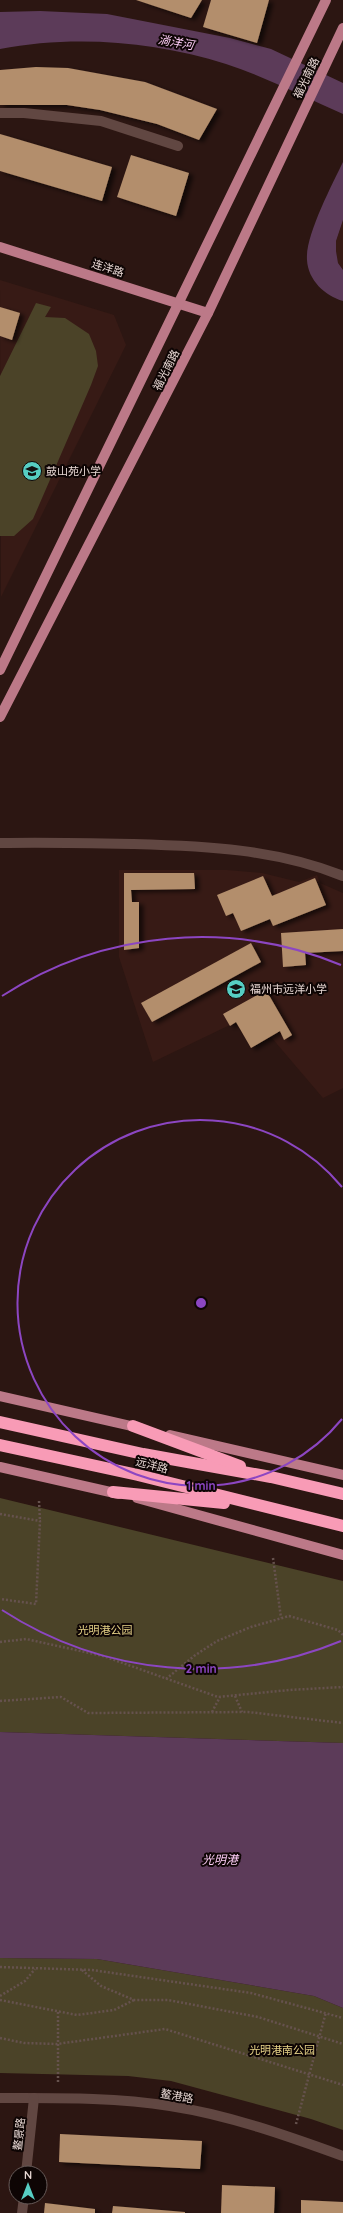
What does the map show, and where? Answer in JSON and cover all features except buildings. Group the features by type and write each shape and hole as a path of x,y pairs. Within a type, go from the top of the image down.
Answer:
{"highway":[{"name":"远洋路","path":"0,1422 143,1454 271,1477 343,1494"},
{"path":"133,1426 271,1477"},
{"name":"远洋路","path":"0,1445 138,1475 265,1508 343,1526"},
{"path":"113,1492 265,1508"}],"main road":[{"name":"福光南路","path":"0,670 180,304 326,0"},
{"name":"福光南路","path":"0,717 208,313 343,28"},
{"name":"连洋路","path":"0,247 208,313"},
{"path":"0,1396 343,1475"},
{"path":"0,1467 113,1492 343,1555"}],"street":[{"path":"0,113 24,113 101,121 178,146"},
{"path":"0,843 200,846 258,852 314,865 343,876"},
{"name":"鳌港路","path":"0,2098 122,2101 186,2108 267,2131 343,2156"},
{"name":"鳌景路","path":"27,2165 34,2098"}],"path":[{"path":"0,1599 36,1604 40,1501"},
{"path":"0,1514 40,1521"},
{"path":"273,1558 281,1618"},
{"path":"166,1679 194,1656 217,1641 281,1618 289,1616 338,1630 343,1634"},
{"path":"0,1642 26,1639 103,1656 221,1697 343,1687"},
{"path":"234,1696 242,1712"},
{"path":"0,1701 61,1697 88,1712 242,1712 343,1723"},
{"path":"211,1712 221,1697"},
{"path":"0,1968 82,1970 250,1993 326,2012 343,2018"},
{"path":"0,1996 25,1981 35,1968"},
{"path":"82,1970 101,1986 134,2000 168,2000 250,2016 343,2044"},
{"path":"0,2000 77,2014 114,2010 134,2000"},
{"path":"58,2010 58,2082"},
{"path":"296,2124 321,2037 326,2012"},
{"path":"0,2038 24,2043 57,2044 165,2030 343,2085"}],"shaded area":[{"path":"343,220 343,270 338,263 336,241"},
{"name":"鼓山苑小学","path":"0,280 114,315 126,345 1,597"},
{"name":"福州市远洋小学","path":"119,870 227,870 262,873 299,882 317,875 320,883 343,893 343,1088 323,1098 271,1037 251,1048 236,1022 153,1062 119,957"}],"green space":[{"name":"鼓山苑小学","path":"36,303 51,307 45,317 65,318 89,334 96,351 98,366 33,519 14,536 0,536 0,376"},
{"name":"光明港公园","path":"0,1498 343,1581 343,1743 0,1732"},
{"name":"光明港南公园","path":"0,1958 97,1959 314,1996 343,2008 343,2130 311,2119 171,2081 128,2076 0,2073"}],"water":[{"name":"淌洋河","path":"40,11 107,14 230,38 271,49 343,83 343,114 241,69 199,56 171,50 142,45 85,42 56,42 0,49 0,12"},
{"path":"343,162 343,220 336,241 336,251 338,263 343,270 343,301 336,299 319,286 311,274 307,260 310,238 326,197"},
{"name":"光明港","path":"0,1732 343,1743 343,2008 314,1996 97,1959 0,1958"}],"place":[{"name":"鼓山苑小学","path":"32,471"},
{"name":"福州市远洋小学","path":"236,989"}]}
